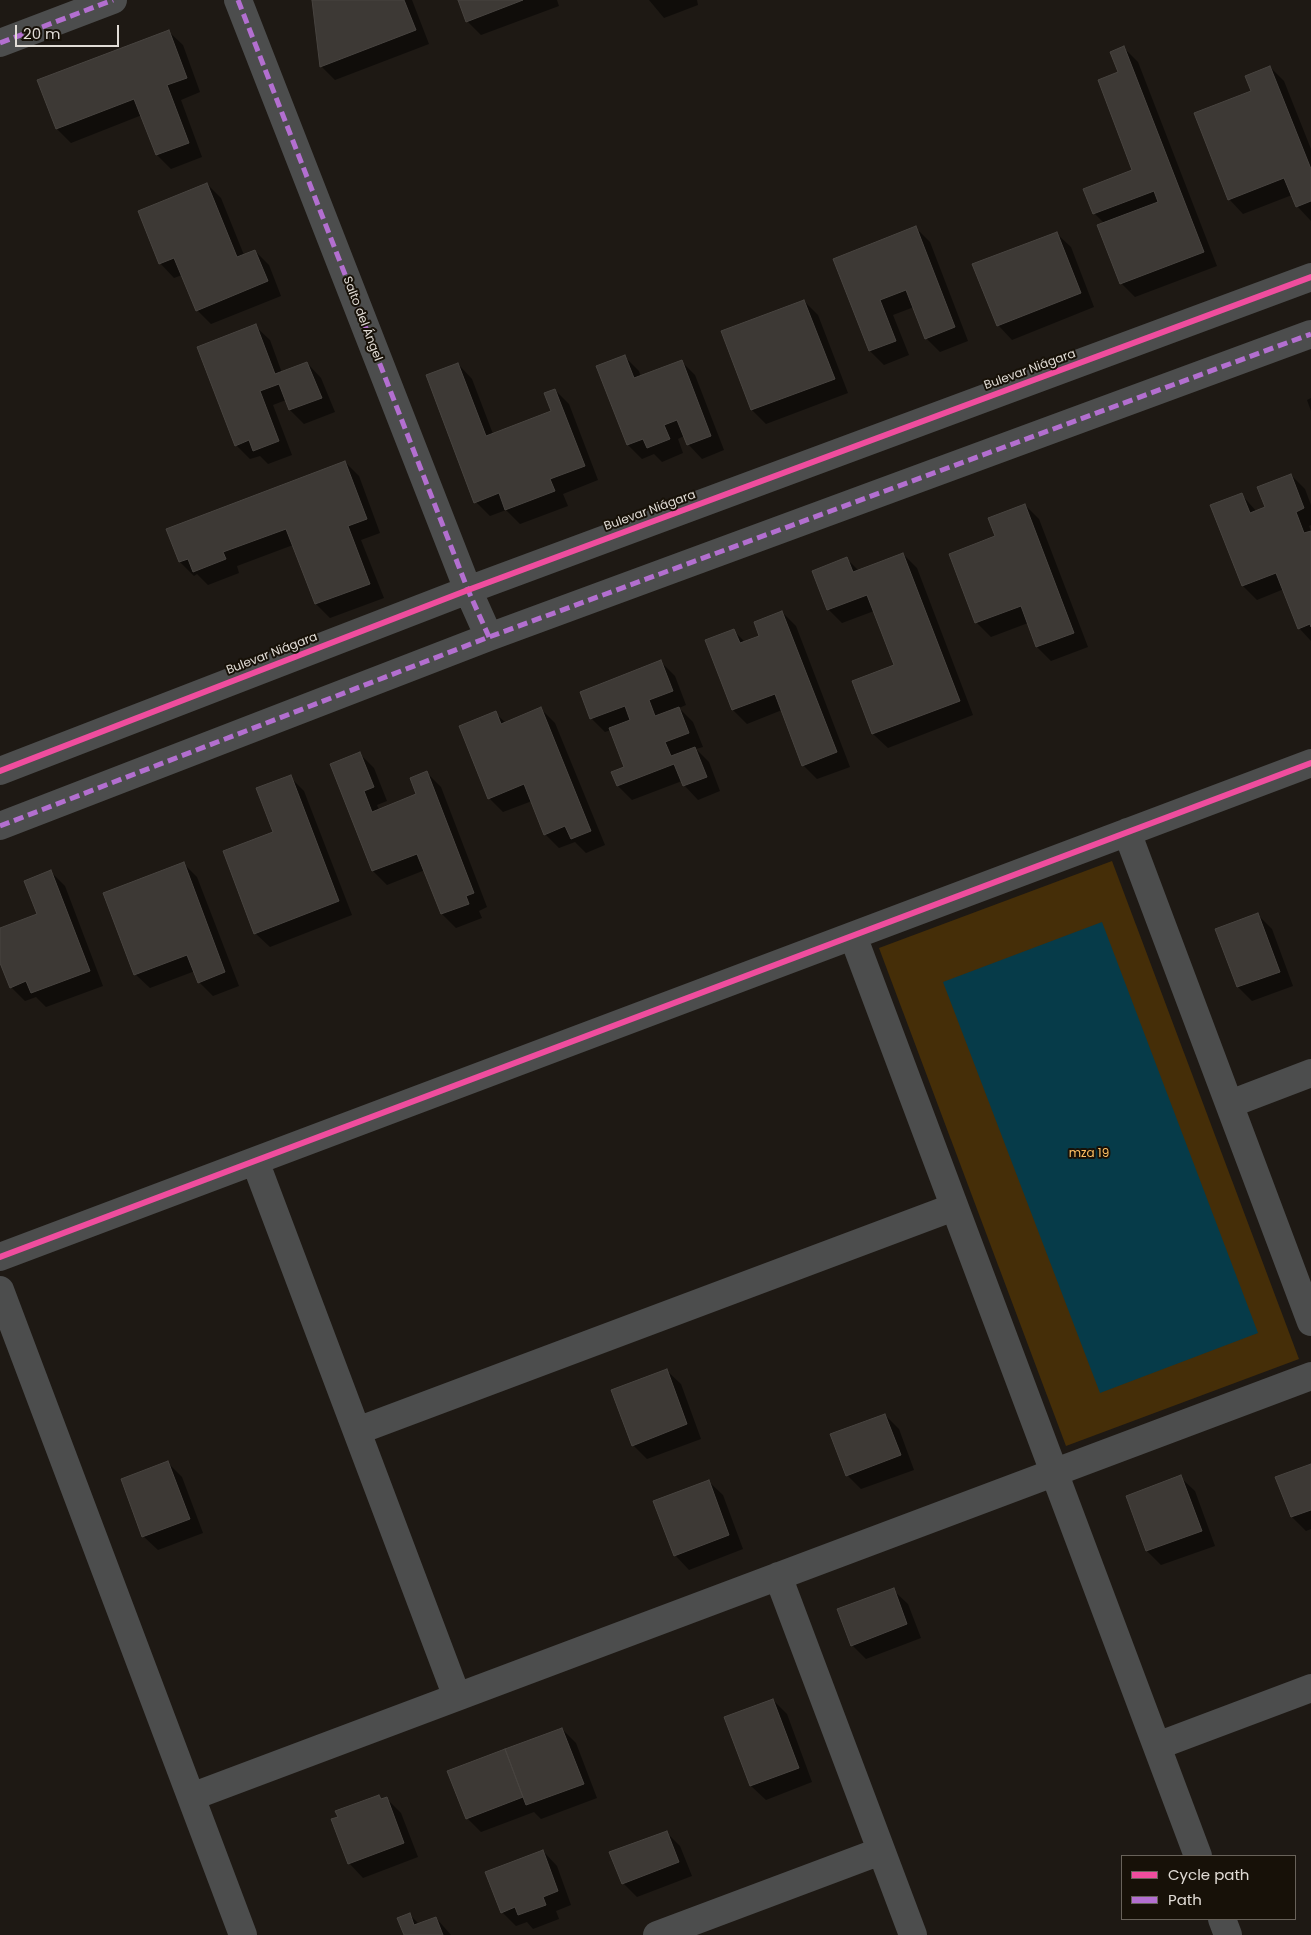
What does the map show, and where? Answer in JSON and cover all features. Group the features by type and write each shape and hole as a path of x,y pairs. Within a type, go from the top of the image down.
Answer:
{"street":[{"path":"0,43 113,0"},
{"name":"Salto del Ángel","path":"238,0 468,590 489,637"},
{"name":"Bulevar Niágara","path":"0,771 468,590 1311,278"},
{"path":"0,826 489,637 1311,334"},
{"path":"0,1257 1311,763"},
{"path":"1127,832 1311,1322"},
{"path":"853,936 1198,1855"},
{"path":"1230,1104 1311,1073"},
{"path":"255,1161 456,1697"},
{"path":"357,1431 954,1207"},
{"path":"0,1290 243,1935"},
{"path":"191,1797 1311,1376"},
{"path":"778,1576 913,1935"},
{"path":"1157,1746 1311,1688"},
{"path":"658,1935 881,1851"},
{"path":"1222,1920 1228,1935"}],"green space":[{"name":"mza 19","path":"1112,861 1299,1359 1066,1446 879,948"}],"water":[{"path":"1102,922 1258,1333 1100,1393 943,982"}],"building":[{"path":"312,0 404,0 416,30 320,67"},
{"path":"458,0 523,0 466,22"},
{"path":"169,30 187,78 167,85 189,143 156,155 134,99 56,129 37,80"},
{"path":"1124,46 1204,252 1120,284 1097,225 1158,202 1154,191 1093,214 1083,189 1132,170 1098,80 1118,72 1110,52"},
{"path":"1270,66 1311,169 1311,201 1296,207 1284,178 1228,200 1194,113 1251,91 1245,76"},
{"path":"207,183 237,257 255,250 268,281 196,311 174,258 159,264 138,211"},
{"path":"916,226 955,327 925,339 906,290 880,300 896,341 869,351 833,259"},
{"path":"1057,232 1081,293 997,326 972,264"},
{"path":"804,300 835,379 751,410 721,331"},
{"path":"256,324 275,374 307,362 322,398 289,410 279,384 260,391 279,441 253,451 249,440 235,446 197,347"},
{"path":"625,355 634,378 682,360 711,436 687,445 677,420 664,425 670,439 647,448 643,439 627,445 596,366"},
{"path":"458,363 486,436 551,411 544,393 555,389 585,466 550,479 555,491 505,510 499,493 474,503 426,375"},
{"path":"345,461 367,519 348,526 370,584 315,604 286,529 223,552 226,559 193,572 188,559 179,562 166,529"},
{"path":"1291,474 1304,508 1296,512 1304,533 1311,531 1311,627 1310,624 1298,629 1276,573 1242,586 1210,505 1242,493 1250,513 1265,507 1257,487"},
{"path":"1025,504 1074,633 1036,647 1021,606 975,623 949,554 995,536 988,518"},
{"path":"903,553 960,701 872,734 852,681 894,665 867,595 827,610 812,571 847,557 853,572"},
{"path":"782,611 837,752 802,766 775,694 732,710 705,640 734,629 740,643 759,636 754,622"},
{"path":"661,660 673,691 649,700 655,716 679,707 689,733 665,742 671,756 695,747 707,777 683,786 674,764 617,786 611,772 624,767 609,728 630,720 625,706 590,719 580,692"},
{"path":"541,707 591,831 571,839 565,826 544,835 524,784 488,799 459,726 496,711 501,724"},
{"path":"360,752 374,787 364,791 372,812 416,794 410,778 427,771 474,893 466,896 469,904 441,914 417,854 372,871 330,764"},
{"path":"291,775 339,901 254,934 223,851 273,832 256,788"},
{"path":"184,862 225,972 198,983 187,955 134,975 103,893"},
{"path":"51,870 90,971 31,993 26,981 10,988 0,963 0,928 37,914 24,881"},
{"path":"1258,913 1280,972 1237,987 1215,929"},
{"path":"667,1369 687,1424 632,1446 611,1390"},
{"path":"885,1414 901,1455 846,1476 830,1434"},
{"path":"168,1461 190,1519 142,1537 121,1479"},
{"path":"1311,1464 1311,1510 1291,1517 1275,1477"},
{"path":"1181,1475 1202,1531 1146,1551 1126,1496"},
{"path":"709,1480 729,1535 674,1556 653,1501"},
{"path":"894,1588 907,1624 851,1646 837,1609"},
{"path":"773,1699 799,1768 750,1786 724,1717"},
{"path":"562,1728 584,1784 526,1805 505,1749"},
{"path":"505,1749 523,1797 466,1819 447,1771"},
{"path":"379,1795 381,1799 387,1797 404,1843 348,1864 331,1819 338,1817 335,1811"},
{"path":"667,1831 679,1862 622,1884 609,1852"},
{"path":"543,1850 558,1891 543,1897 546,1905 518,1915 515,1907 501,1913 485,1872"},
{"path":"410,1913 414,1925 436,1917 443,1935 404,1935 397,1918"}],"marked path":[{"path":"0,43 113,0"},
{"path":"238,0 468,590 489,637"},
{"path":"0,826 489,637 1311,334"}],"cycle path":[{"path":"0,771 468,590 1311,277"},
{"path":"0,1257 1311,763"}]}
